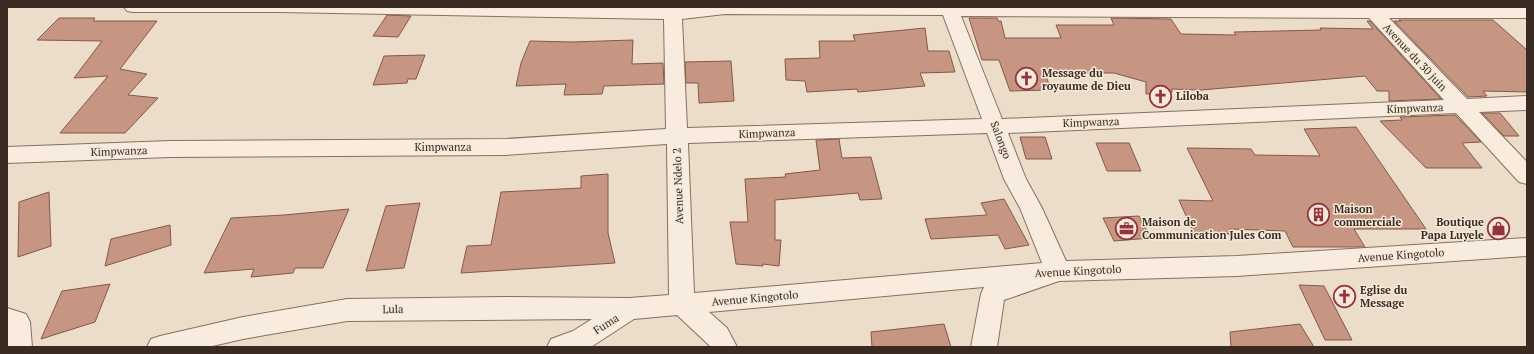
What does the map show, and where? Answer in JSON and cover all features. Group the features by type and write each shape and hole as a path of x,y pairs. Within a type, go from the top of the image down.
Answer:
{"street":[{"path":"133,7 674,10 1371,10 1527,14"},
{"name":"Salongo","path":"950,9 1015,179 1031,208 1058,271"},
{"name":"Avenue Ndelo 2","path":"674,10 682,304"},
{"name":"Avenue du 30 juin","path":"1371,10 1527,176"},
{"name":"Kimpwanza","path":"7,155 170,149 506,147 677,136 995,126 1527,103"},
{"name":"Avenue Kingotolo","path":"629,309 1058,271 1237,266 1527,247"},
{"path":"984,347 993,294 1058,271"},
{"path":"682,304 718,336 724,347"},
{"name":"Lula","path":"160,347 243,328 347,310 504,308 629,309"},
{"name":"Fuma","path":"560,347 582,339 629,309"},
{"path":"7,319 17,322 19,347"}],"building":[{"path":"387,15 411,16 398,37 373,36"},
{"path":"59,18 95,18 93,21 157,21 120,69 147,74 128,95 158,98 125,133 60,133 108,76 74,78 102,41 37,40"},
{"path":"969,18 997,18 998,21 1001,21 1005,38 1061,38 1056,25 1114,25 1111,18 1171,19 1181,34 1236,35 1234,32 1321,30 1320,28 1373,29 1367,21 1370,21 1441,99 1389,101 1389,91 1377,91 1365,76 1201,90 1172,89 1172,92 1146,94 1146,82 1114,73 1045,73 1051,90 1010,91 999,60 982,60"},
{"path":"1399,20 1493,20 1527,50 1527,92 1483,91 1487,96 1468,97 1394,21 1401,21"},
{"path":"925,28 928,51 949,51 955,72 920,73 925,86 858,92 857,89 807,92 805,81 786,80 785,59 820,58 819,41 855,41 853,35"},
{"path":"633,40 632,64 663,63 664,84 604,86 602,94 564,95 566,84 516,86 521,63 530,41 571,42"},
{"path":"425,55 416,79 408,79 407,83 373,85 384,56"},
{"path":"731,61 734,101 699,103 698,83 686,83 685,62"},
{"path":"1482,113 1500,113 1519,136 1504,136"},
{"path":"1455,115 1481,142 1462,143 1482,168 1426,168 1380,121 1402,120 1400,117"},
{"path":"1356,127 1426,229 1354,229 1365,247 1293,247 1285,231 1229,229 1231,234 1194,234 1179,200 1213,201 1187,148 1251,149 1255,155 1320,156 1304,129"},
{"path":"1020,137 1045,137 1052,159 1026,159"},
{"path":"839,139 842,158 871,157 882,199 860,200 858,193 775,200 775,240 781,240 779,266 763,264 763,266 736,264 730,222 748,222 745,179 786,177 785,174 820,170 816,140"},
{"path":"1096,143 1129,143 1141,171 1107,171"},
{"path":"608,174 608,233 615,263 461,273 467,246 491,245 501,192 581,188 581,176"},
{"path":"49,192 51,246 18,257 19,202"},
{"path":"1004,199 1029,245 1005,249 998,235 931,239 925,219 987,215 981,203"},
{"path":"420,203 404,268 366,271 386,206"},
{"path":"349,209 323,268 295,268 293,273 251,277 254,269 204,273 231,218"},
{"name":"Maison de Communication Jules Com","path":"1139,216 1151,238 1114,241 1103,218"},
{"path":"170,225 171,245 105,266 111,239"},
{"path":"110,284 95,322 41,339 62,291"},
{"path":"1299,285 1324,286 1352,340 1325,340"},
{"path":"944,324 951,347 872,347 871,332"},
{"path":"1300,324 1314,347 1231,347 1230,332"}],"place":[{"name":"Message du royaume de Dieu","path":"1027,79"},
{"name":"Liloba","path":"1160,96"},
{"name":"Maison commerciale","path":"1319,215"},
{"name":"Maison de Communication Jules Com","path":"1127,228"},
{"name":"Boutique Papa Luyele","path":"1499,228"},
{"name":"Eglise du Message","path":"1345,296"}]}
